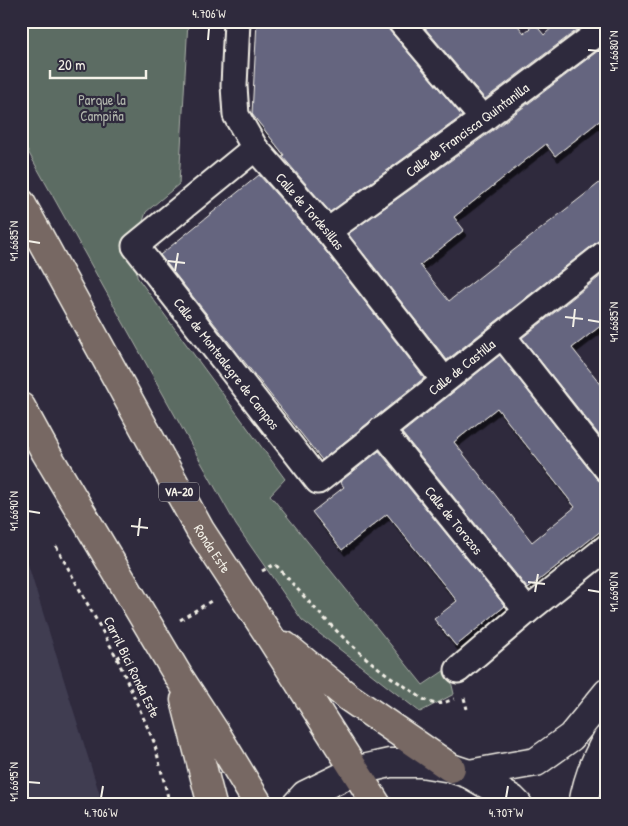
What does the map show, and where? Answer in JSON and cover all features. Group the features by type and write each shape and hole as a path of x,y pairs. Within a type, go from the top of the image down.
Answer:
{"highway":[{"name":"Ronda Este","path":"21,203 200,530 377,805"},
{"path":"21,407 45,451 179,677 259,805"},
{"path":"267,632 348,698 460,771"},
{"path":"179,677 212,805"}],"main road":[{"path":"460,771 536,762 571,737 607,693"},
{"path":"583,805 586,788 595,763 607,739"},
{"path":"296,805 305,795 354,771 390,763 421,763 460,771 512,799 518,805"}],"street":[{"name":"Calle de Tordesillas","path":"237,21 234,86 236,115 255,148 328,232 444,380"},
{"path":"400,21 483,119"},
{"name":"Calle de Francisca Quintanilla","path":"328,232 607,26"},
{"name":"Calle de Montealegre de Campos","path":"255,148 135,246 318,481"},
{"name":"Calle de Castilla","path":"318,481 607,252"},
{"path":"502,335 607,469"},
{"name":"Calle de Torozos","path":"381,430 528,611"},
{"path":"458,670 607,547"}],"path":[{"name":"Carril Bici Ronda Este","path":"56,546 117,658 154,742 170,805"},
{"path":"117,658 275,564 326,622 354,649 389,677 431,703 443,703 463,694"}],"shaded area":[{"path":"21,542 103,805 21,805"}],"green space":[{"name":"Parque la Campiña","path":"21,21 188,21 179,184 146,212 135,246 137,277 285,479 270,495 423,685 448,668 454,694 420,712 302,620 236,525 21,139"}],"building":[{"path":"257,21 386,21 389,30 462,116 330,212 282,156 284,155 252,114"},
{"path":"419,21 514,21 524,33 535,24 544,35 559,21 589,21 485,99"},
{"path":"607,44 607,115 555,156 546,144 454,217 464,230 420,265 449,301 607,177 607,238 598,241 447,360 348,234 492,131"},
{"path":"259,175 317,240 424,378 322,460 160,255"},
{"path":"607,271 607,321 572,348 607,392 607,445 522,338"},
{"path":"500,355 596,478 601,482 607,483 607,526 528,589 402,433","holes":["497,408 575,507 532,542 454,442"]},
{"path":"379,451 505,606 456,646 434,619 457,601 387,514 342,550 312,512 344,487 340,482"}]}
